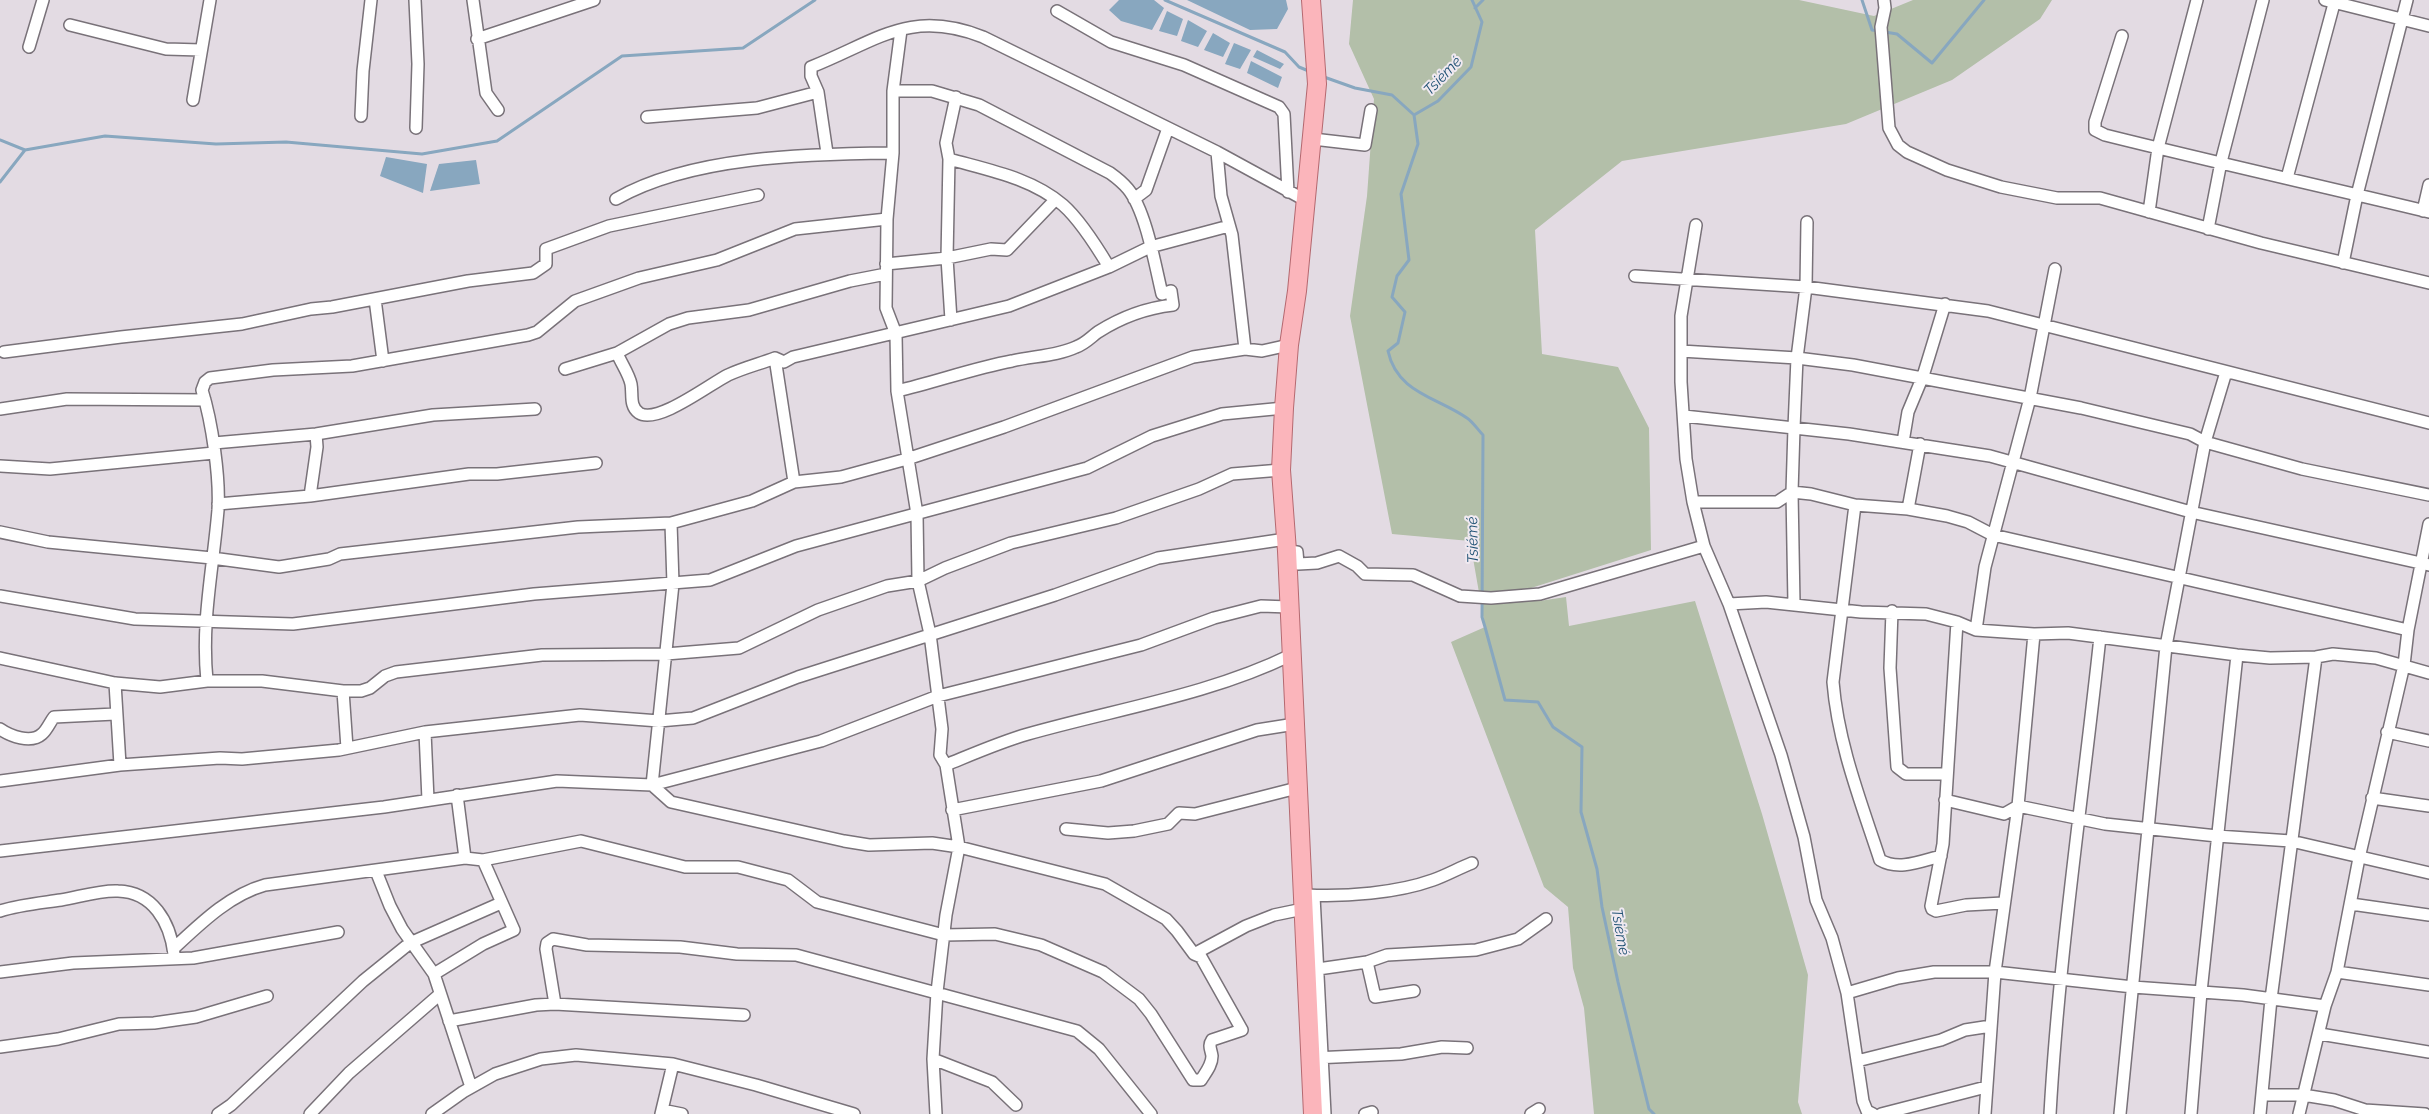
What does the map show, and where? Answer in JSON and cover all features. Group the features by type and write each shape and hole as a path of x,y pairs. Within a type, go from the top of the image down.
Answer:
{"main road":[{"path":"1310,0 1317,63 1314,139 1305,200 1297,291 1289,345 1281,470 1297,788 1316,1058 1313,1114"}],"street":[{"path":"29,47 43,0"},
{"path":"193,100 210,0"},
{"path":"361,116 363,71 371,0"},
{"path":"415,0 418,64 416,128"},
{"path":"473,0 486,93 498,110"},
{"path":"477,39 594,0"},
{"path":"2148,212 2158,148 2196,0"},
{"path":"2208,229 2221,162 2263,0"},
{"path":"2343,263 2357,196 2407,0"},
{"path":"2288,178 2332,1 2402,21 2429,26"},
{"path":"1886,3 1882,27 1889,128 1898,145 1907,152 1948,170 2001,187 2057,198 2100,198 2208,229 2429,283"},
{"path":"1057,12 1111,42 1184,65 1279,107 1284,114 1288,192"},
{"path":"827,154 818,92 811,76 811,66 901,30 920,24 933,24 968,31 1217,152 1305,200"},
{"path":"70,25 166,49 201,50"},
{"path":"901,30 893,91 893,153 887,219 886,308 896,334 897,392 906,459 917,514 918,581 930,634 938,696 942,729 940,755 946,765 958,847 937,992 933,1059 936,1114"},
{"path":"2122,36 2094,122 2094,130 2105,135 2426,212 2429,185"},
{"path":"893,91 932,91 979,105 1110,174 1129,190 1134,199 1150,246 1162,294 1171,292 1173,305 1157,306 1118,320 1076,348 1012,361 897,392"},
{"path":"647,117 757,108 818,92"},
{"path":"951,320 948,258 949,159 946,143 956,97"},
{"path":"1314,139 1365,145 1371,110"},
{"path":"1134,199 1146,190 1168,128"},
{"path":"1217,152 1219,183 1230,226 1245,349"},
{"path":"616,199 634,189 703,168 827,154 893,153"},
{"path":"949,159 1029,183 1063,205 1099,250 1109,266"},
{"path":"4,352 242,324 311,309 332,307 468,282 533,273 546,264 546,249 609,226 758,195"},
{"path":"565,368 617,353 669,324 688,318 749,310 886,269 991,249 1007,250 1055,200"},
{"path":"207,681 205,621 218,504 214,448 202,390 205,382 210,378 273,370 352,366 528,335 537,332 569,305 583,297 638,278 717,260 794,229 887,219"},
{"path":"1794,604 1792,492 1794,428 1797,358 1806,287 1807,222"},
{"path":"1696,225 1685,279 1681,316 1686,459 1693,502 1704,546 1728,604 1781,755 1806,845 1816,900 1832,938 1847,993 1865,1107 1873,1114"},
{"path":"617,353 631,384 632,406 638,412 646,415 677,407 701,390 729,375 775,358 784,362 793,357 1009,306 1109,266 1150,246 1230,226"},
{"path":"1976,630 1985,567 2030,398 2055,269"},
{"path":"1635,276 1806,287 1988,311 2429,423"},
{"path":"375,299 383,360"},
{"path":"1902,442 1908,412 1923,376 1945,304"},
{"path":"0,532 48,542 212,558 279,567 328,559 340,554 578,527 671,523 752,501 794,482 841,477 906,459 1013,424 1193,357 1245,349 1262,351 1289,345"},
{"path":"1681,352 1797,358 1923,376 2081,408 2190,434 2205,442 2302,469 2429,495"},
{"path":"775,358 794,482"},
{"path":"2120,1114 2166,646 2205,442 2226,372"},
{"path":"0,409 67,399 205,400"},
{"path":"0,596 135,619 293,624 534,594 710,580 796,546 1087,468 1152,436 1222,414 1284,408"},
{"path":"0,466 50,469 316,434 433,415 535,409"},
{"path":"1684,416 1920,444 1990,456 2191,512 2425,564"},
{"path":"310,496 317,447 316,434"},
{"path":"1908,509 1920,444"},
{"path":"218,504 310,496 469,474 498,474 596,464"},
{"path":"0,658 115,683 160,687 207,681 262,681 344,691 370,688 385,676 396,672 542,655 666,654 739,648 818,610 887,586 918,581 945,568 1011,543 1116,518 1199,489 1232,474 1281,470"},
{"path":"1693,502 1777,502 1792,492 1811,494 1855,505 1908,509 1968,522 1993,536 2408,630"},
{"path":"1855,505 1834,662 1835,706 1846,755 1880,860 1888,865 1900,866 1941,856"},
{"path":"652,786 673,584 671,523"},
{"path":"2299,1114 2320,1034 2325,1006 2337,972 2372,798 2404,665 2408,630 2425,564 2429,524"},
{"path":"0,781 120,765 220,758 242,759 348,748 425,732 580,715 659,721 693,718 798,678 1056,595 1158,558 1286,545 1297,552 1298,564 1317,563 1339,556 1357,566 1366,574 1413,575 1460,596 1491,598 1540,594 1704,546"},
{"path":"1728,604 1766,602 1841,610 1926,614 1957,622 1976,630 2034,634 2068,633 2270,658 2316,657 2333,654 2376,658 2429,673"},
{"path":"0,851 384,807 557,781 652,786 821,742 938,696 1141,645 1214,618 1261,606 1289,607"},
{"path":"1892,611 1890,668 1897,767 1906,774 1947,774"},
{"path":"1957,622 1941,856 1932,909 1936,911 1966,905 2003,903"},
{"path":"1986,1114 1986,1087 1995,972 2003,903 2018,806 2034,634"},
{"path":"2050,1114 2067,906 2080,818 2100,637"},
{"path":"946,765 1014,738 1190,692 1269,666 1291,655"},
{"path":"2191,1114 2201,992 2237,655"},
{"path":"2260,1114 2271,999 2316,657"},
{"path":"115,683 115,714 120,765"},
{"path":"344,691 348,748"},
{"path":"0,729 8,735 29,738 42,734 54,717 115,714"},
{"path":"952,810 1102,781 1258,730 1295,724"},
{"path":"425,732 428,800"},
{"path":"2387,732 2429,741"},
{"path":"174,953 206,920 253,888 465,858 483,860 580,841 685,867 738,867 788,880 817,902 944,935 994,934 1041,945 1103,972 1139,999 1196,1082 1201,1080 1209,1068 1212,1057 1210,1046 1212,1040 1242,1030 1202,957 1194,954 1178,931 1166,919 1105,884 932,842 869,845 844,841 671,802 652,786"},
{"path":"1066,828 1108,833 1134,831 1168,824 1179,813 1195,814 1297,788"},
{"path":"457,795 465,858"},
{"path":"2372,798 2429,806"},
{"path":"1945,800 2004,814 2018,806 2148,829 2291,841 2429,873"},
{"path":"434,974 484,944 512,933 514,930 483,860"},
{"path":"1194,954 1246,926 1274,916 1306,900 1340,897 1415,885 1432,881 1472,863"},
{"path":"376,871 390,906 410,943 434,974 471,1088"},
{"path":"0,911 118,891 142,896 153,904 168,927 174,953"},
{"path":"1306,900 1318,969 1316,1058 1325,1114"},
{"path":"218,1114 231,1105 363,981 410,943 501,903"},
{"path":"2351,904 2429,915"},
{"path":"1318,969 1367,962 1387,955 1476,950 1518,938 1546,919"},
{"path":"0,972 174,953 193,958 262,948 338,932"},
{"path":"555,1004 546,949 547,943 553,939 587,945 680,947 737,954 796,955 1077,1030 1099,1049 1150,1114"},
{"path":"1367,962 1375,997 1414,991"},
{"path":"1847,993 1898,978 1934,972 1995,972 2325,1006"},
{"path":"2337,972 2429,985"},
{"path":"310,1114 349,1074 440,995"},
{"path":"0,1047 58,1039 119,1024 172,1021 196,1017 266,996"},
{"path":"449,1021 536,1005 555,1004 744,1015"},
{"path":"1857,1061 1941,1040 1965,1030 1991,1026"},
{"path":"2320,1034 2429,1052"},
{"path":"1316,1058 1402,1054 1442,1047 1467,1048"},
{"path":"432,1114 450,1109 471,1088 495,1074 542,1059 576,1055 673,1064 756,1085 854,1114"},
{"path":"933,1059 992,1082 1016,1106"},
{"path":"673,1064 662,1112 682,1114"},
{"path":"1881,1114 1986,1087"},
{"path":"2262,1095 2303,1095 2334,1100 2365,1110 2425,1114"}],"green space":[{"path":"1353,0 1799,0 1874,16 1913,0 2052,0 2040,19 1952,80 1846,124 1622,161 1535,230 1542,354 1618,367 1649,428 1651,550 1531,588 1539,601 1566,597 1569,626 1695,601 1762,814 1808,975 1798,1102 1802,1114 1594,1114 1584,1008 1573,968 1568,907 1544,887 1451,642 1485,627 1470,541 1392,534 1350,316 1367,196 1374,99 1349,44"}],"water":[{"path":"1119,0 1154,0 1164,8 1152,30 1121,21 1109,10"},
{"path":"1187,0 1286,0 1288,9 1277,29 1250,30"},
{"path":"1167,11 1183,19 1177,36 1159,31"},
{"path":"1188,20 1207,31 1198,47 1181,41"},
{"path":"1213,33 1230,43 1223,57 1204,50"},
{"path":"1234,43 1251,50 1240,69 1225,64"},
{"path":"1257,50 1284,64 1280,69 1253,57"},
{"path":"1251,61 1282,77 1278,88 1247,73"},
{"path":"386,157 427,164 423,193 380,176"},
{"path":"476,160 480,184 430,191 439,164"}],"waterway":[{"path":"0,182 25,150 105,136 216,144 286,142 422,154 497,141 622,56 743,48 815,0"},
{"path":"1165,0 1285,52 1299,67 1311,72"},
{"name":"Tsiémé","path":"1472,0 1482,22 1471,67 1438,101 1414,115 1418,144 1401,194 1409,260 1397,276 1392,297 1405,312 1398,343 1388,351 1393,365 1409,385 1467,418 1483,435 1482,617 1505,700 1538,702 1553,727 1582,747 1581,812 1597,869 1602,907 1618,982 1649,1109 1654,1114"},
{"path":"1475,8 1483,0"},
{"path":"1862,0 1872,30 1879,31"},
{"path":"1885,32 1897,34 1932,63 1984,0"},
{"path":"1324,77 1355,88 1392,95 1414,115"},
{"path":"0,140 25,150"}]}
